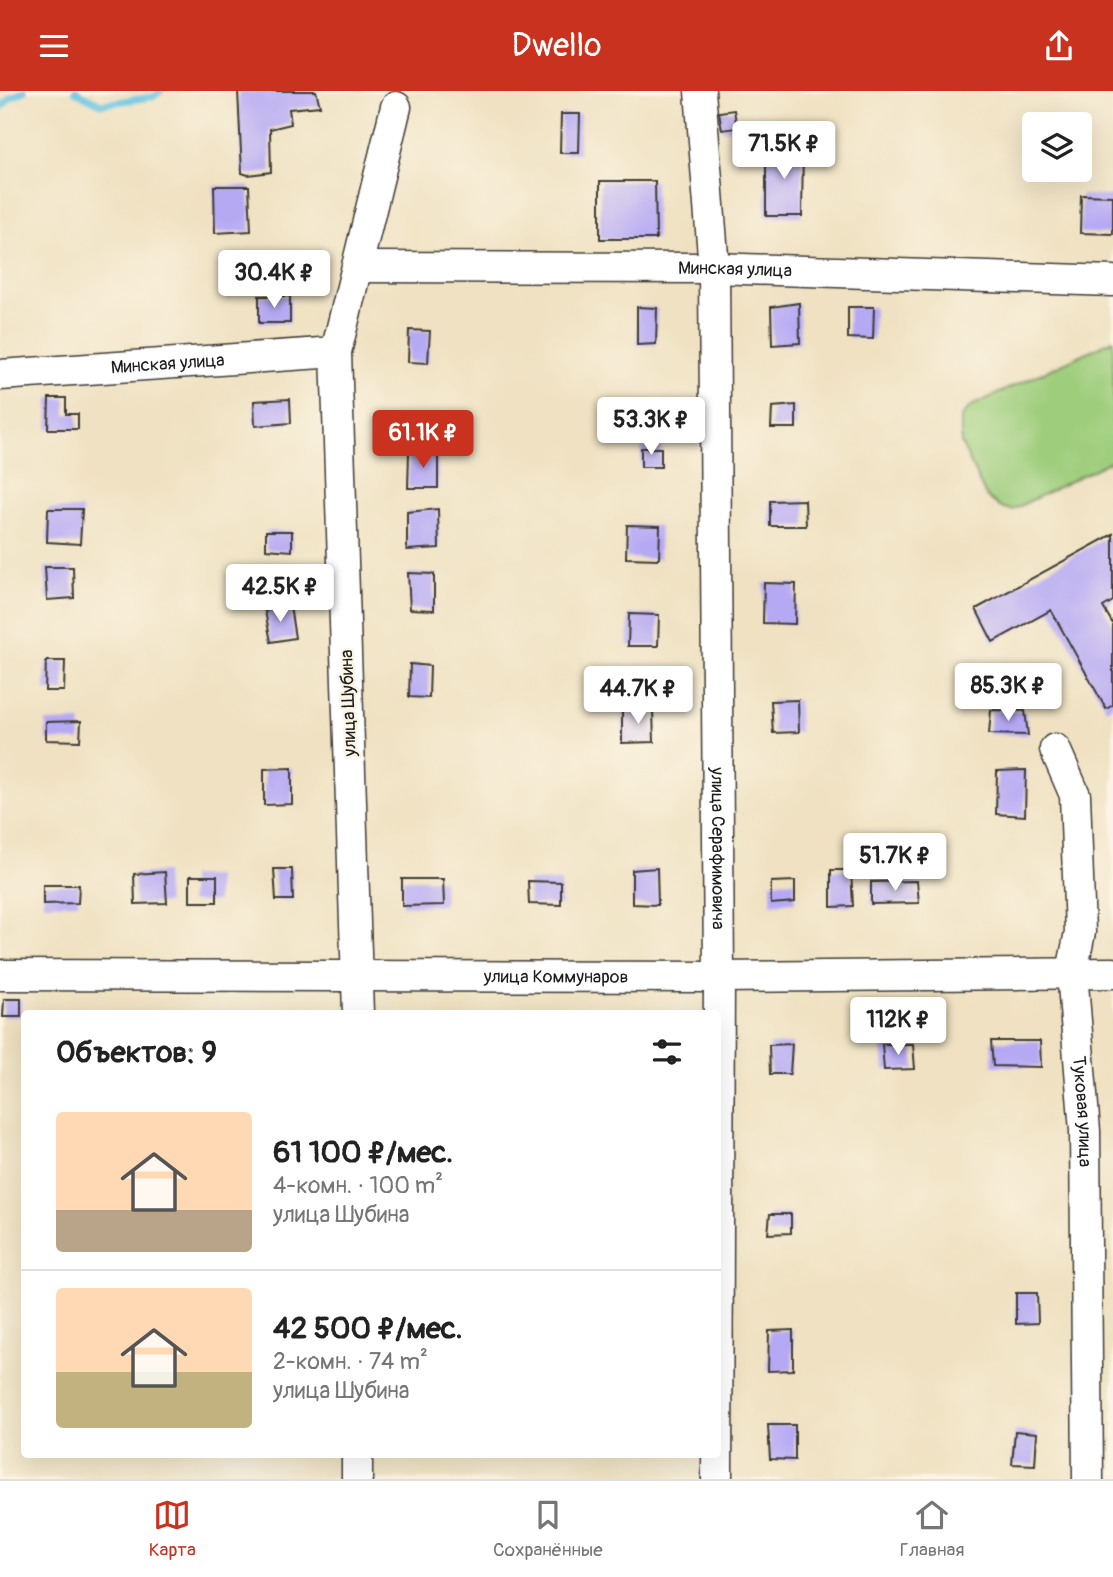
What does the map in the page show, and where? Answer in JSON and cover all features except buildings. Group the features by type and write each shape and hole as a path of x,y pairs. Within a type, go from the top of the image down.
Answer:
{"street":[{"name":"улица Серафимовича","path":"700,91 713,268 719,1010"},
{"name":"улица Шубина","path":"358,1010 336,352 396,107"},
{"name":"Минская улица","path":"357,267 713,268 1113,281"},
{"name":"Минская улица","path":"0,375 336,352"},
{"name":"Туковая улица","path":"1055,749 1075,795 1080,932 1072,972 1084,1131 1088,1479"},
{"name":"улица Коммунаров","path":"0,975 719,977 1113,973"},
{"path":"357,1479 358,1458"},
{"name":"улица Серафимовича","path":"718,1458 718,1479"}],"green space":[{"path":"1113,340 1113,460 1012,510 1000,507 986,496 961,443 961,417 971,406"}],"waterway":[{"path":"0,109 10,98 24,91"},
{"path":"75,91 101,104 153,97 161,91"}]}
